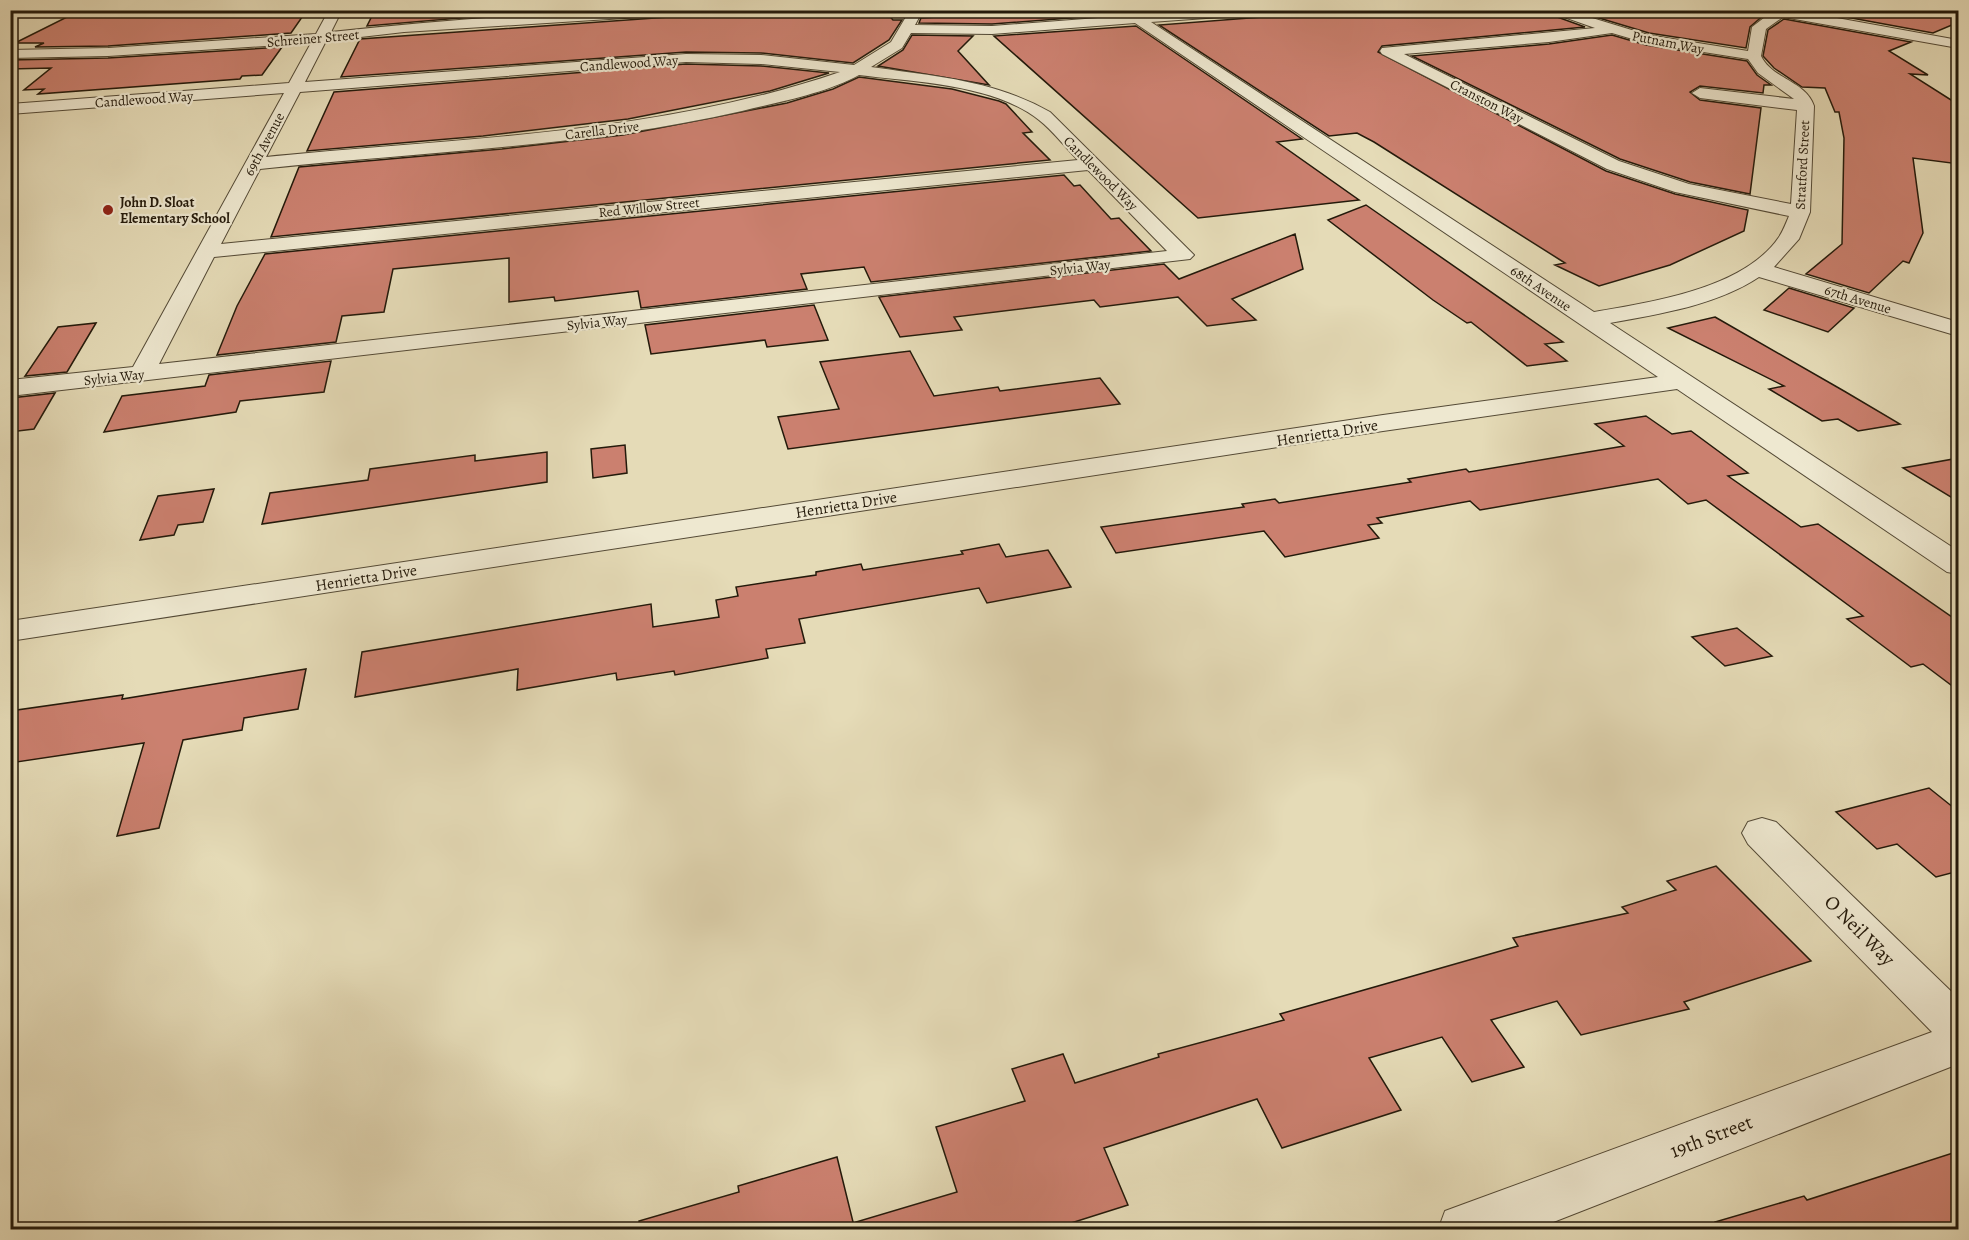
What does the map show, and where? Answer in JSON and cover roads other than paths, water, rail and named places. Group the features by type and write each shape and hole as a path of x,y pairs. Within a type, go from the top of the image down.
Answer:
{"street":[{"name":"69th Avenue","path":"141,374 336,10"},
{"name":"Schreiner Street","path":"10,54 108,52 322,38 516,16 687,10"},
{"name":"Carella Drive","path":"253,164 642,126 776,99 856,69 889,50 911,29 917,10"},
{"path":"911,29 992,30 1131,15 1261,10"},
{"name":"Putnam Way","path":"1550,10 1610,30 1674,44 1754,56"},
{"path":"1754,56 1759,27 1774,12 1957,49"},
{"name":"68th Avenue","path":"1131,15 1959,564"},
{"name":"Cranston Way","path":"1610,30 1549,38 1387,51 1613,165 1641,176 1711,196 1800,212"},
{"name":"Stratford Street","path":"1589,320 1695,296 1757,269 1784,248 1797,228 1800,212 1806,106 1800,94 1762,69 1754,56"},
{"name":"Candlewood Way","path":"10,109 696,58 774,59 856,69 955,84 1017,101 1044,116 1183,255"},
{"path":"1700,93 1806,106"},
{"name":"Red Willow Street","path":"206,252 1092,164"},
{"name":"Sylvia Way","path":"10,388 1183,255"},
{"name":"67th Avenue","path":"1757,269 1959,329"},
{"name":"Henrietta Drive","path":"10,631 1372,425 1682,381"},
{"name":"O Neil Way","path":"1762,833 1959,1028"},
{"name":"19th Street","path":"1487,1226 1959,1043"}],"place":[{"name":"John D. Sloat Elementary School","path":"108,210"}]}
